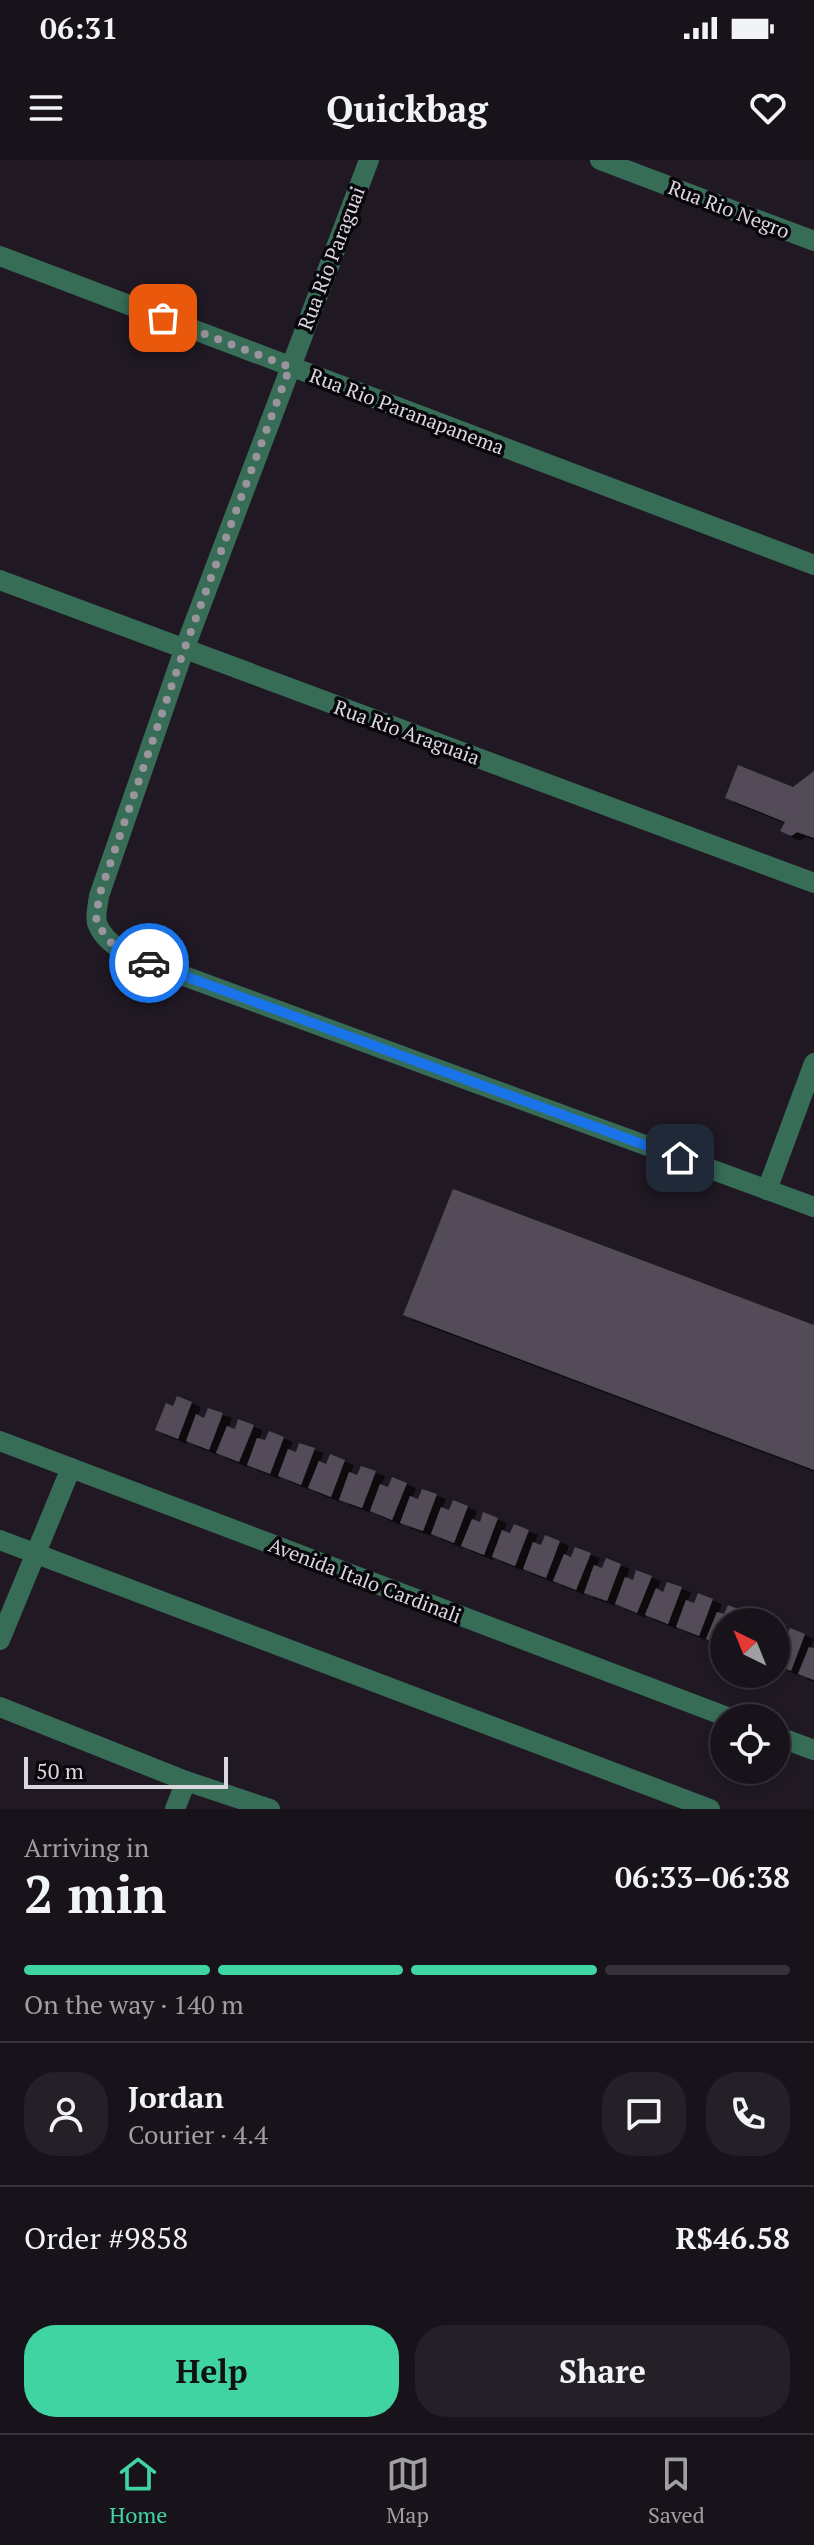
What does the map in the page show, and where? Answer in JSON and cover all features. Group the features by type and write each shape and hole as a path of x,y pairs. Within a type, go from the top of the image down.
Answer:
{"street":[{"name":"Rua Rio Paraguai","path":"369,160 184,650 99,896 96,922 110,942 129,955 154,965 767,1190"},
{"name":"Rua Rio Negro","path":"600,160 814,241"},
{"name":"Rua Rio Paranapanema","path":"0,256 814,565"},
{"name":"Rua Rio Araguaia","path":"0,580 814,883"},
{"path":"814,1063 767,1190 814,1207"},
{"name":"Avenida Italo Cardinali","path":"0,1441 710,1710"},
{"path":"0,1640 71,1468"},
{"path":"0,1540 710,1809"},
{"path":"0,1707 186,1781 270,1809"},
{"path":"790,1741 814,1750"},
{"path":"175,1809 186,1781"}],"building":[{"path":"738,765 793,787 814,771 814,838 797,832 791,836 780,831 785,822 725,798"},
{"path":"453,1189 814,1325 814,1470 403,1315"},
{"path":"177,1396 192,1402 178,1439 155,1430 166,1403 173,1406"},
{"path":"208,1408 223,1413 209,1450 186,1441 196,1414 204,1418"},
{"path":"238,1419 254,1425 239,1462 216,1453 227,1426 235,1429"},
{"path":"269,1431 284,1437 270,1474 247,1465 257,1438 265,1440"},
{"path":"299,1443 315,1448 301,1485 278,1476 288,1449 296,1452"},
{"path":"330,1454 345,1460 331,1497 308,1488 319,1461 326,1464"},
{"path":"361,1466 376,1471 362,1508 339,1500 349,1472 357,1475"},
{"path":"392,1477 407,1483 392,1520 370,1511 380,1484 388,1487"},
{"path":"422,1489 437,1494 423,1531 400,1523 410,1496 418,1499"},
{"path":"453,1500 468,1506 454,1543 431,1534 441,1507 449,1510"},
{"path":"483,1512 498,1518 484,1555 461,1546 472,1519 480,1522"},
{"path":"514,1524 529,1530 515,1566 492,1557 502,1530 510,1533"},
{"path":"545,1535 560,1541 546,1578 523,1569 533,1542 541,1545"},
{"path":"575,1547 591,1553 576,1590 553,1581 564,1554 571,1557"},
{"path":"606,1558 621,1564 607,1601 584,1593 594,1565 602,1568"},
{"path":"636,1570 652,1576 637,1613 615,1604 625,1577 633,1580"},
{"path":"667,1582 682,1587 668,1624 645,1615 656,1588 663,1592"},
{"path":"698,1593 713,1599 699,1636 676,1627 686,1600 694,1603"},
{"path":"790,1628 805,1634 790,1671"},
{"path":"809,1647 814,1648 814,1680 798,1674"}],"way so far":[{"path":"149,963 129,955 110,942 96,922 99,896 184,650 290,367 163,318"}],"route":[{"path":"149,963 680,1158"}]}
